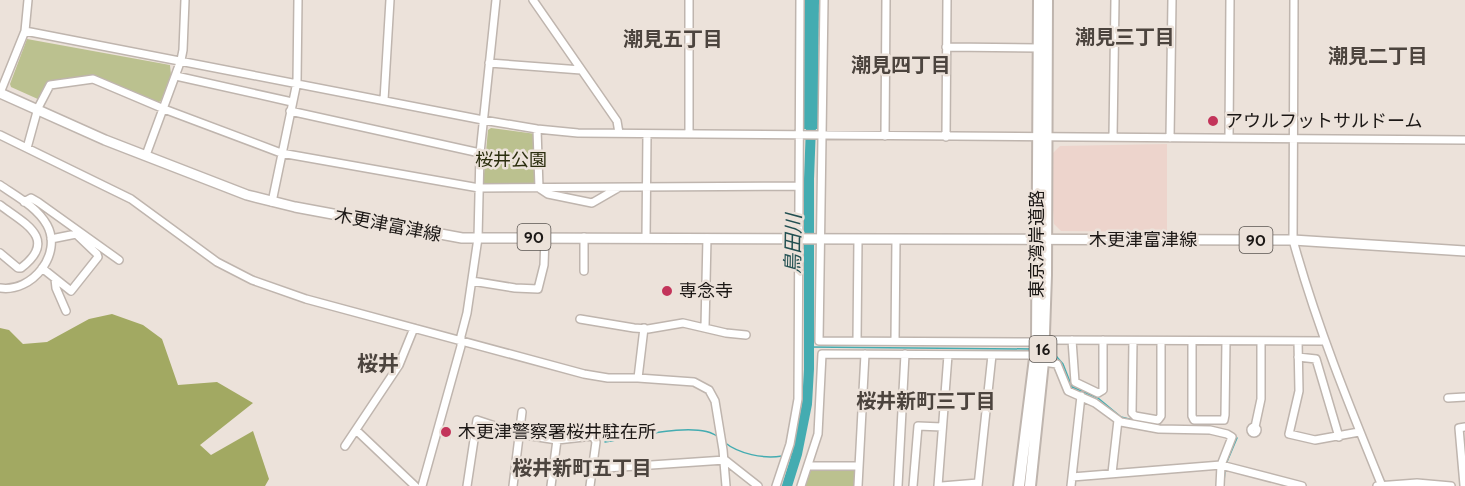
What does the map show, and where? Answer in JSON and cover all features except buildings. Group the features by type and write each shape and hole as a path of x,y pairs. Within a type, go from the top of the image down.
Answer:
{"highway":[{"name":"東京湾岸道路","path":"1030,486 1040,341 1042,240 1039,0"},
{"name":"東京湾岸道路","path":"1042,137 1047,0"},
{"name":"東京湾岸道路","path":"1019,486 1039,359"}],"main road":[{"name":"木更津富津線","path":"0,93 38,108 105,140 247,195 435,234 462,238 799,239"},
{"name":"90","path":"799,239 821,239"},
{"name":"木更津富津線","path":"821,239 1293,240 1465,251"}],"street":[{"path":"0,93 25,31 28,0"},
{"path":"146,155 181,60 185,0"},
{"path":"272,202 297,82 298,0"},
{"path":"384,100 390,0"},
{"path":"422,486 461,346 472,281 478,238 480,153 496,0"},
{"path":"533,0 616,121 619,133"},
{"path":"689,0 689,134"},
{"path":"776,486 790,444 798,399 800,0"},
{"path":"801,486 818,434 822,354 822,341 819,341 824,0"},
{"path":"885,136 886,0"},
{"path":"946,137 947,0"},
{"path":"1113,137 1115,0"},
{"path":"1170,138 1172,0"},
{"path":"1229,138 1230,0"},
{"path":"1294,0 1293,240 1325,341 1382,486"},
{"path":"25,31 297,82 483,120 578,134 1465,140"},
{"path":"946,47 1039,48"},
{"path":"489,63 581,70"},
{"path":"176,76 292,102"},
{"path":"27,148 38,108 50,85 93,79 164,109 281,153 479,188 799,186"},
{"path":"290,111 480,153"},
{"path":"537,129 539,188"},
{"path":"646,238 647,134"},
{"path":"0,135 131,199 217,262 237,273 306,299 584,374 608,378 694,382 709,390 716,401 726,486"},
{"path":"0,185 40,215 48,227 51,239 47,260 29,282 0,288"},
{"path":"539,188 548,194 592,203 620,186"},
{"path":"24,202 31,198 38,202 119,261"},
{"path":"0,205 33,229 38,243 34,254 21,268 0,253"},
{"path":"42,268 67,290 73,290 98,257 76,234 51,239"},
{"path":"472,281 538,289 544,265 545,237"},
{"path":"584,237 584,271"},
{"path":"705,327 707,238"},
{"path":"857,341 858,240"},
{"path":"895,341 896,240"},
{"path":"55,279 56,288 66,311"},
{"path":"580,319 644,328 683,323 746,335"},
{"path":"345,446 399,365 414,328"},
{"path":"638,378 644,328"},
{"path":"1072,340 1075,382 1098,393 1103,390 1103,340"},
{"path":"822,341 1325,341"},
{"path":"1133,341 1132,412 1135,416 1158,420 1161,416 1161,341"},
{"path":"1192,341 1192,416 1194,420 1224,420 1226,415 1226,341"},
{"path":"1255,427 1261,399 1261,341"},
{"path":"1298,341 1299,391 1289,434 1315,440 1359,432"},
{"path":"822,354 992,355 1039,359 1057,364 1068,391 1095,403 1121,422 1159,429 1210,430 1232,437 1221,465 1220,486"},
{"path":"858,486 864,354"},
{"path":"898,486 905,354"},
{"path":"948,355 940,486 978,484 992,355"},
{"path":"1298,357 1316,359 1339,437"},
{"path":"1071,486 1081,396"},
{"path":"1449,398 1465,397"},
{"path":"513,486 522,412"},
{"path":"468,486 477,420 519,434 557,440 593,435 596,442 590,486"},
{"path":"1112,473 1118,420"},
{"path":"913,486 918,426 942,427"},
{"path":"1463,486 1459,428 1465,427"},
{"path":"356,430 415,486"},
{"path":"551,486 557,440"},
{"path":"592,470 724,460 758,486"},
{"path":"809,465 859,466"},
{"path":"1072,477 1221,465 1302,486"},
{"path":"1377,486 1451,486"}],"shaded area":[{"path":"1167,144 1167,232 1061,231 1054,224 1053,153 1060,146"}],"green space":[{"path":"27,39 170,65 171,75 161,101 157,103 94,78 49,84 40,100 11,87 10,84"},
{"name":"桜井公園","path":"491,128 536,134 538,185 483,185 488,130"},
{"path":"112,314 143,325 162,339 178,385 217,382 253,403 200,445 211,455 253,431 269,479 265,486 0,486 0,328 9,330 23,344 47,342 89,319"},
{"path":"811,469 857,469 857,486 805,486"}],"water":[{"path":"804,0 819,0 818,129 803,129"}],"waterway":[{"name":"鳥田川","path":"787,486 797,454 807,404 811,126"},
{"path":"809,347 1031,349"},
{"path":"1048,349 1063,364 1072,387 1098,398 1121,417 1145,423"},
{"path":"1180,426 1214,427"},
{"path":"605,442 680,430 708,432 718,437"},
{"path":"1226,464 1237,438 1235,436"},
{"path":"724,442 752,455 782,456"},
{"name":"鳥田川","path":"789,455 797,454"},
{"path":"1224,482 1225,469"}],"place":[{"name":"アウルフットサルドーム","path":"1213,121"},
{"name":"専念寺","path":"667,291"},
{"name":"木更津警察署桜井駐在所","path":"446,432"}],"district":[{"name":"潮見三丁目","path":"1125,37"},
{"name":"潮見五丁目","path":"673,39"},
{"name":"潮見二丁目","path":"1378,56"},
{"name":"潮見四丁目","path":"901,65"},
{"name":"桜井","path":"378,363"},
{"name":"桜井新町三丁目","path":"926,401"},
{"name":"桜井新町五丁目","path":"582,468"}]}
